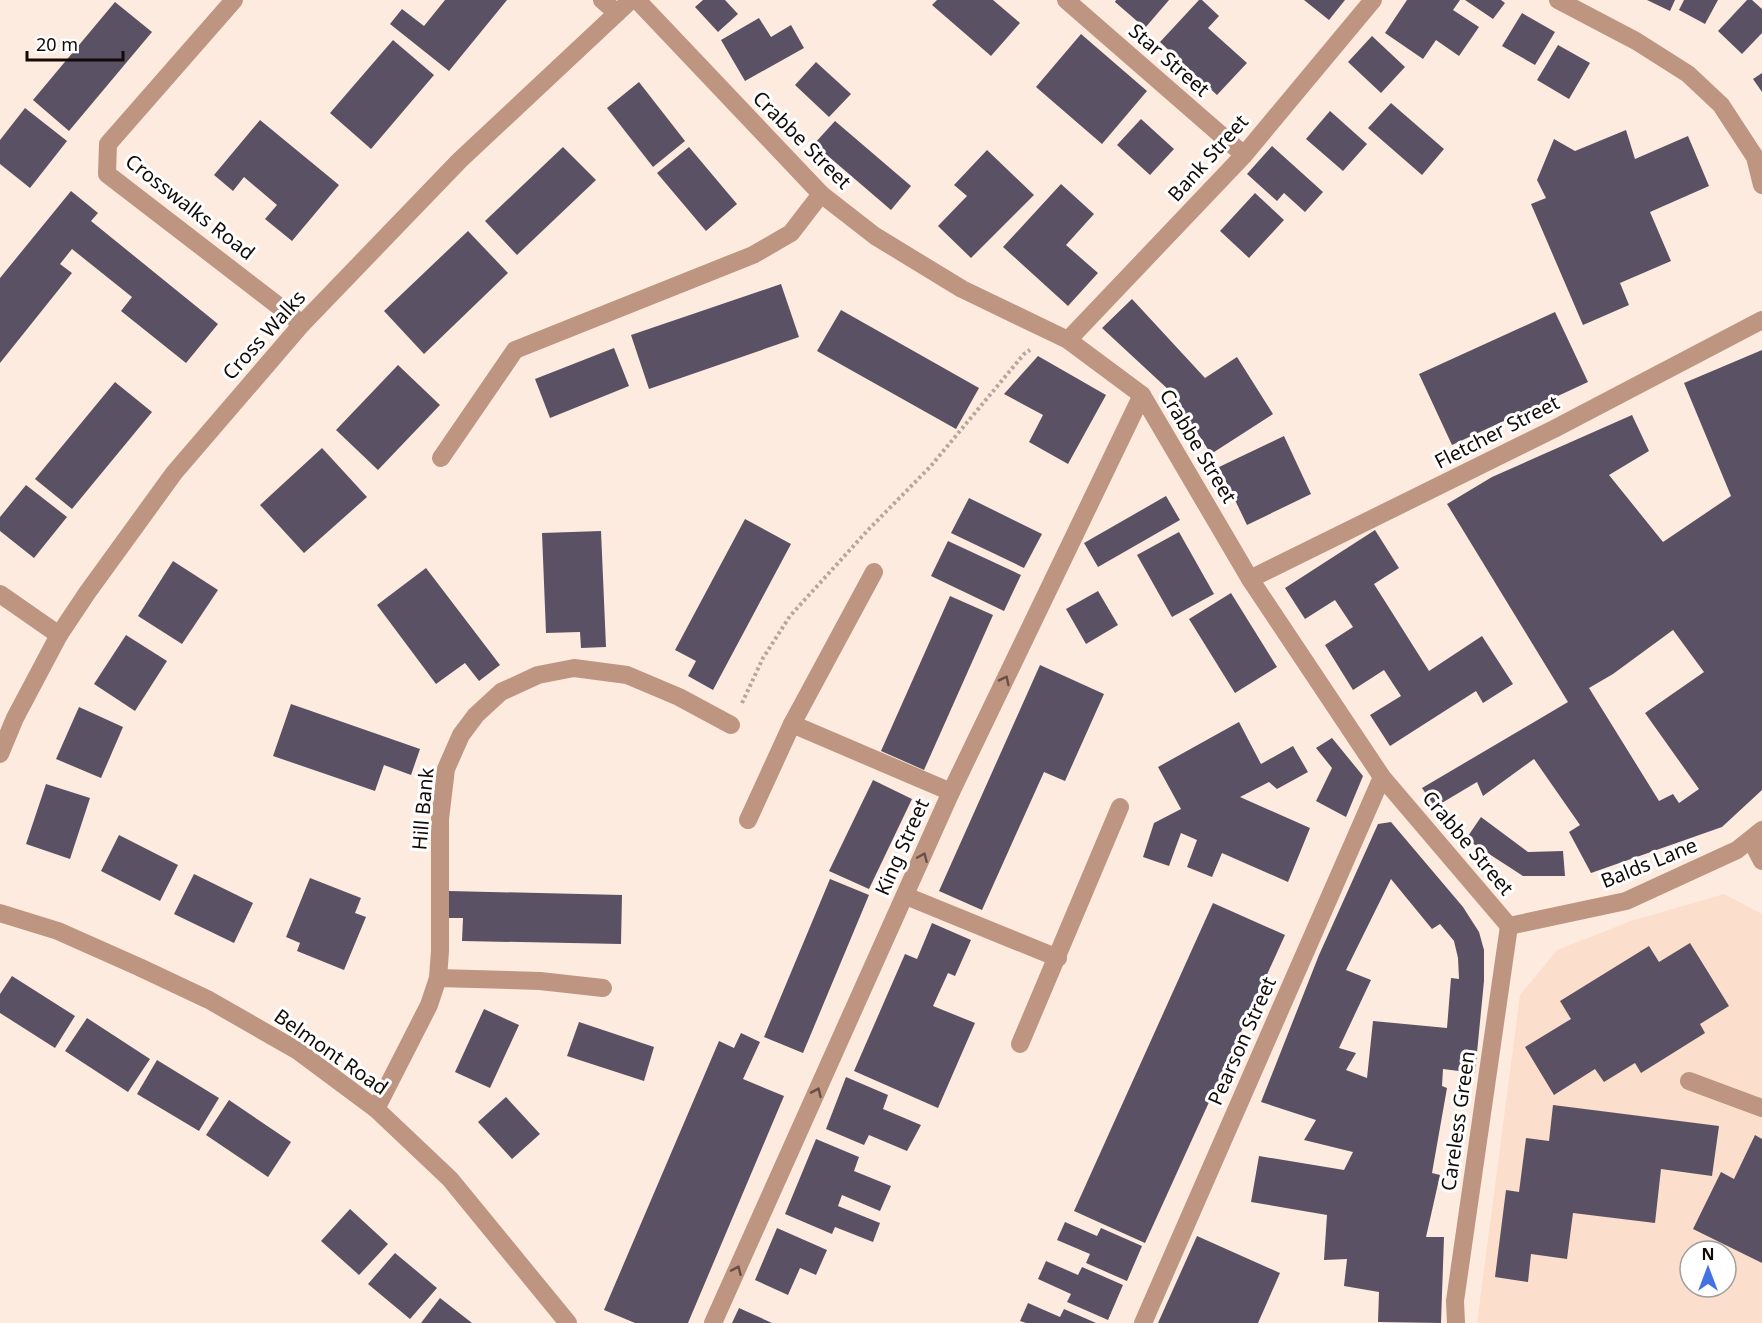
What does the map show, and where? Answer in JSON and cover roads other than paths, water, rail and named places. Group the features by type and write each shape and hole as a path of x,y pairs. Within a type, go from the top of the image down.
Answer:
{"street":[{"name":"Crosswalks Road","path":"234,0 108,144 106,174 303,324"},
{"path":"602,0 617,13"},
{"name":"Cross Walks","path":"0,754 15,718 59,635 174,473 303,324 460,160 631,0"},
{"name":"Crabbe Street","path":"637,0 821,194 875,236 952,283 1061,337 1142,395 1250,579 1382,777 1509,926"},
{"name":"Star Street","path":"1066,0 1244,155"},
{"name":"Bank Street","path":"1061,337 1244,155 1373,0"},
{"path":"1558,0 1636,41 1688,74 1721,105 1755,157 1762,185"},
{"path":"441,458 515,350 753,255 791,233 821,194"},
{"name":"Fletcher Street","path":"1250,579 1554,429 1762,320"},
{"name":"King Street","path":"713,1323 951,792 1142,395"},
{"path":"748,820 792,724 874,572"},
{"path":"0,594 59,635"},
{"name":"Hill Bank","path":"376,1109 429,1005 438,978 440,819 446,769 461,735 476,715 501,692 538,675 574,668 627,675 680,697 731,725"},
{"path":"792,724 951,792"},
{"name":"Pearson Street","path":"1143,1323 1382,777"},
{"path":"1020,1044 1120,807"},
{"path":"1756,835 1762,861"},
{"name":"Balds Lane","path":"1509,926 1626,901 1737,850 1756,835"},
{"path":"906,896 1058,958"},
{"name":"Belmont Road","path":"0,913 57,931 209,1000 298,1051 376,1109 450,1179 564,1322"},
{"name":"Careless Green","path":"1456,1323 1455,1301 1509,926"},
{"path":"438,978 540,981 603,988"},
{"path":"1689,1081 1762,1108"}]}
